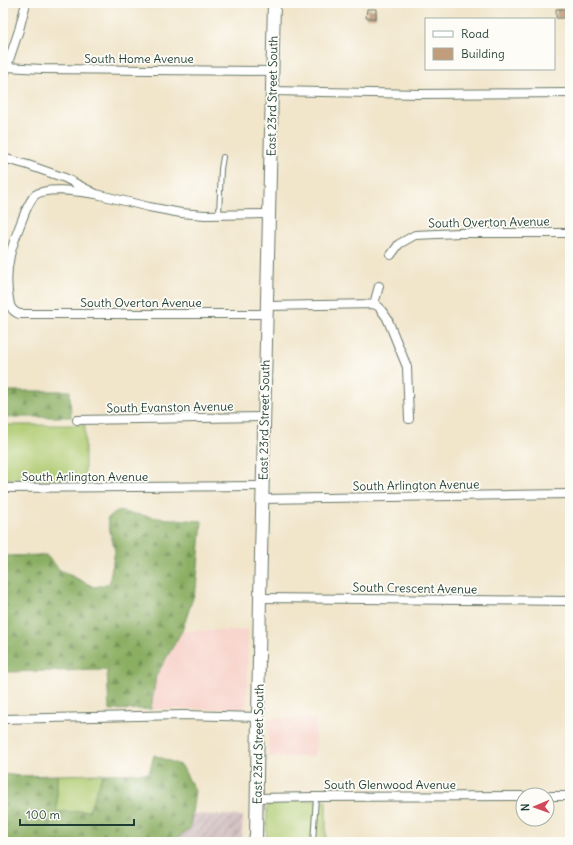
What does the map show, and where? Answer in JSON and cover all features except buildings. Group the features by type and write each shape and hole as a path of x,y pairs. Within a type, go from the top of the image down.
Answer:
{"main road":[{"name":"East 23rd Street South","path":"256,840 262,486 274,3"}],"street":[{"path":"3,78 19,30 26,3"},
{"name":"South Home Avenue","path":"6,67 42,69 272,70"},
{"path":"272,91 421,94 570,93"},
{"path":"3,158 65,178 96,194 149,207 181,213 269,214"},
{"name":"South Overton Avenue","path":"96,194 44,191 35,196 27,209 15,238 8,262 7,278 10,306 14,312 19,314 267,310 374,304"},
{"name":"South Overton Avenue","path":"391,255 399,244 415,235 460,233 570,233"},
{"path":"380,286 374,304 379,307 387,318 407,367 409,419"},
{"name":"South Evanston Avenue","path":"77,420 264,417"},
{"name":"South Arlington Avenue","path":"3,488 262,486"},
{"name":"South Arlington Avenue","path":"262,499 570,494"},
{"name":"South Crescent Avenue","path":"260,598 570,601"},
{"path":"3,718 183,715 258,716"},
{"name":"South Glenwood Avenue","path":"256,798 515,796"},
{"path":"555,796 570,796"}],"lane":[{"path":"219,214 223,157"},
{"path":"314,842 316,797"}],"shaded area":[{"path":"248,630 247,703 243,709 151,709 156,676 182,631"},
{"path":"269,718 316,719 315,757 268,757"},
{"path":"192,814 243,816 241,842 173,842 190,828"},
{"path":"100,839 144,842 90,842"}],"green space":[{"path":"3,391 70,391 71,417 3,417"},
{"path":"3,425 85,425 85,480 3,479"},
{"path":"117,511 158,518 202,521 196,589 182,631 156,676 151,709 109,710 107,670 3,672 3,556 46,555 60,570 94,587 109,584 115,551 107,519"},
{"path":"154,755 182,766 195,791 190,828 173,842 100,839 90,842 3,842 3,774 20,776 57,775 57,812 89,811 103,774 149,773"},
{"path":"103,774 89,811 57,812 57,775"},
{"path":"326,800 326,842 266,842 267,807 270,803 275,801"}]}
